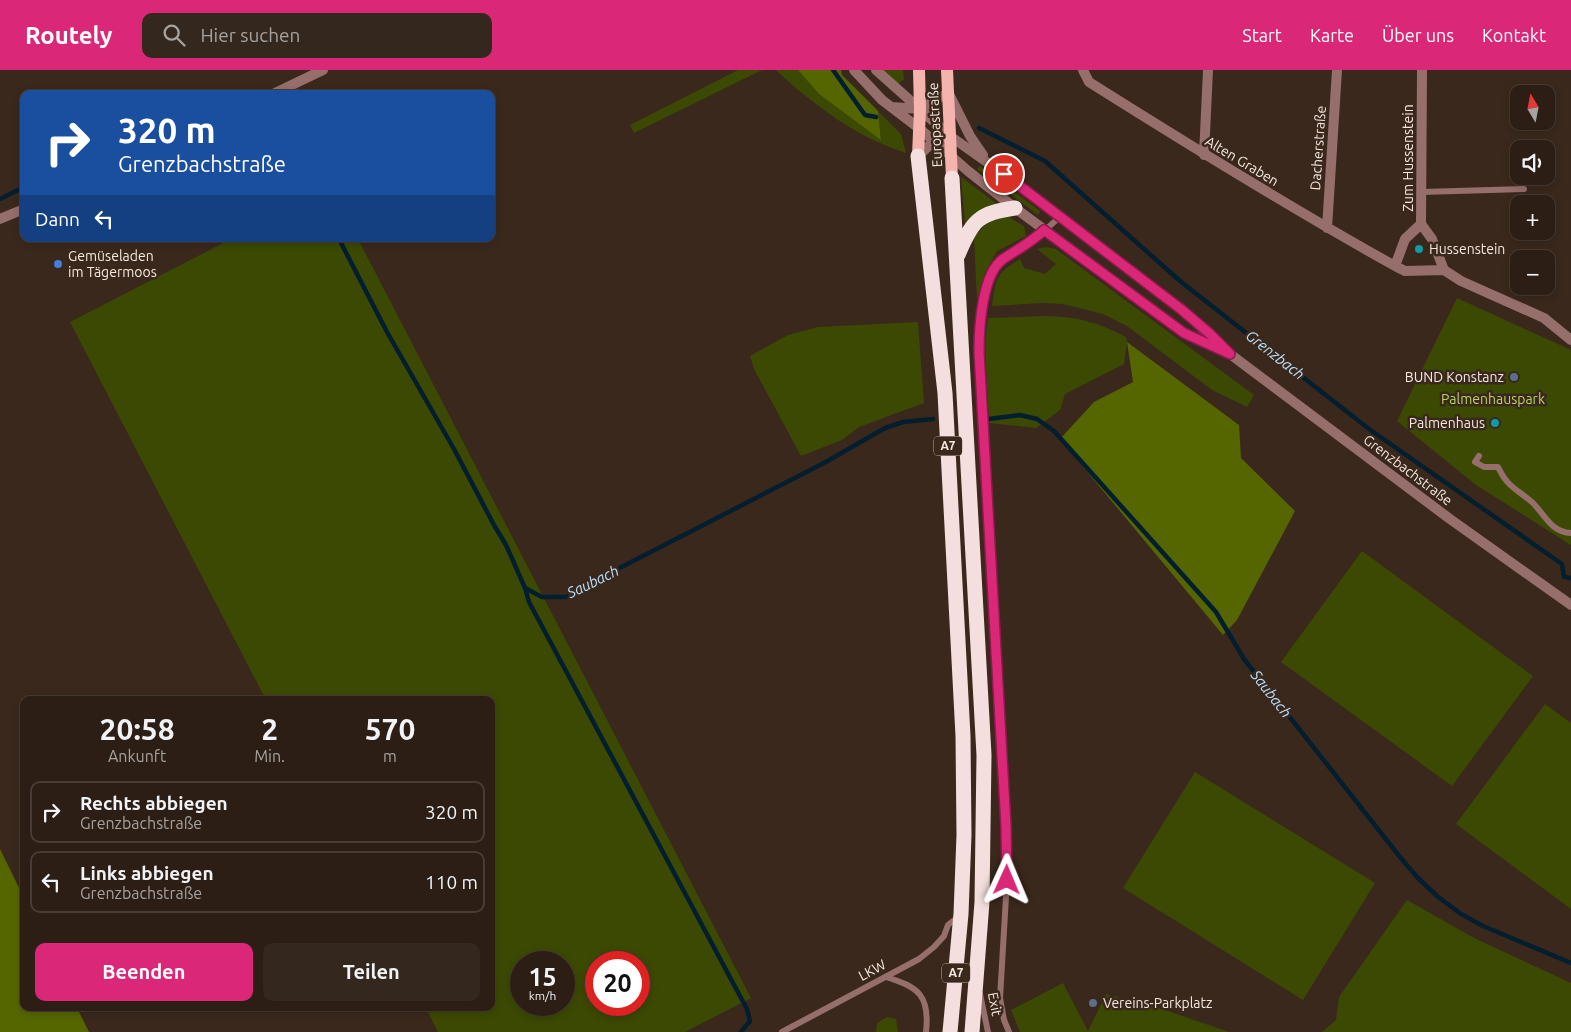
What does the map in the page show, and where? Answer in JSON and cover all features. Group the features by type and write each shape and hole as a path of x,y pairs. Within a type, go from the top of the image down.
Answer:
{"highway":[{"name":"A7","path":"918,156 944,392 958,640 964,790 961,914 950,1032"},
{"name":"A7","path":"952,178 984,755 984,861 972,1032"},
{"path":"957,257 972,227 979,219 990,213 1015,208"}],"main road":[{"name":"Europastraße","path":"918,156 920,130 919,70"},
{"name":"Europastraße","path":"947,70 952,178"}],"street":[{"path":"280,90 322,70"},
{"name":"Grenzbachstraße","path":"854,70 871,90 891,107 1044,230 1184,333 1230,354"},
{"name":"Grenzbachstraße","path":"876,70 950,136 992,165 1182,310 1230,354 1442,513 1571,605"},
{"name":"Alten Graben","path":"1082,70 1089,82 1204,155 1395,266 1405,271 1444,270"},
{"path":"1204,155 1208,70"},
{"name":"Dacherstraße","path":"1327,228 1337,70"},
{"name":"Zum Hussenstein","path":"1422,70 1421,224 1432,240 1444,270"},
{"path":"891,107 920,109 948,93 970,136 992,165"},
{"path":"918,156 934,141 950,136"},
{"path":"0,219 20,210"},
{"path":"1395,266 1405,239 1421,224"},
{"path":"1444,270 1461,281 1544,318 1571,340"}],"lane":[{"path":"1422,192 1524,189"},
{"path":"1010,1032 1004,1020 1000,998 1007,841 979,341 981,317 989,278 995,268 1002,260 1034,240 1060,217"},
{"path":"1479,456 1475,462 1484,468 1498,467 1504,479 1515,491 1534,504 1553,526 1564,533 1571,533"},
{"name":"LKW","path":"782,1032 929,952 944,936 948,925 961,914"},
{"path":"886,977 907,983 918,992 926,1004 928,1014 926,1032"},
{"name":"Exit","path":"977,980 988,1032"}],"green space":[{"path":"738,70 762,70 634,133 630,125"},
{"path":"776,70 798,70 819,94 881,139 878,111 901,134 906,153 873,140 835,118 798,90"},
{"path":"798,70 841,70 842,75 878,111 881,140 819,94"},
{"path":"883,70 903,70 904,79 898,84"},
{"path":"980,166 1040,211 1038,215 977,169"},
{"path":"961,177 996,203 983,209 965,225"},
{"path":"1007,216 1024,226 1026,236 997,251 984,275 977,300 974,237 989,221"},
{"path":"225,242 360,242 751,998 685,1032 438,1032 428,1011 495,1011 495,696 264,696 70,322"},
{"path":"1046,247 1056,249 1254,395 1247,407 1212,390 1127,326 1103,314 1063,304 1042,303 992,306 998,278 1012,264 1020,259 1024,268 1045,274 1056,264 1037,249"},
{"name":"Palmenhauspark","path":"1457,298 1571,350 1571,545 1476,485 1397,421"},
{"path":"1067,317 1086,321 1126,337 1124,364 1065,394 1060,410 1036,428 989,423 985,344 988,318"},
{"path":"918,322 924,403 859,427 842,440 801,456 754,369 750,356 788,335 818,327"},
{"path":"1127,342 1239,425 1241,458 1295,511 1237,620 1223,635 1060,439 1094,402 1133,382"},
{"path":"1362,551 1533,676 1452,786 1281,662"},
{"path":"1545,704 1571,723 1571,909 1456,824"},
{"path":"1195,772 1375,883 1303,1000 1123,888"},
{"path":"0,849 20,890 20,1011 78,1011 89,1032 0,1032"},
{"path":"1407,900 1474,938 1571,983 1571,1032 1322,1032 1336,1020 1339,997"},
{"path":"1063,983 1088,1031 1106,994 1168,1011 1229,1032 1020,1032 1011,1010"},
{"path":"887,1017 896,1019 898,1032 876,1032 877,1023"}],"waterway":[{"name":"Grenzbach","path":"833,70 865,115 876,117"},
{"name":"Grenzbach","path":"979,128 1045,161 1180,281 1369,429 1562,564 1564,577 1571,578"},
{"name":"Saubach","path":"0,199 20,189"},
{"path":"341,242 387,332 506,545 525,588 529,602 747,1009 750,1021 741,1032"},
{"name":"Saubach","path":"989,419 1020,415 1037,419 1054,431 1216,612 1244,659 1400,857 1437,896 1461,914 1483,926 1571,963"},
{"name":"Saubach","path":"525,588 542,597 566,597 824,463 885,428 903,422 933,419"}],"place":[{"name":"Hussenstein","path":"1419,249"},
{"name":"Gemüseladen im Tägermoos","path":"58,264"},
{"name":"BUND Konstanz","path":"1514,377"},
{"name":"Palmenhaus","path":"1495,423"},
{"name":"Vereins-Parkplatz","path":"1093,1003"}],"route":[{"path":"1004,174 1182,310 1230,354 1184,333 1044,230 1026,246 1002,260 989,278 981,317 979,352 1006,826 1007,880"}]}
